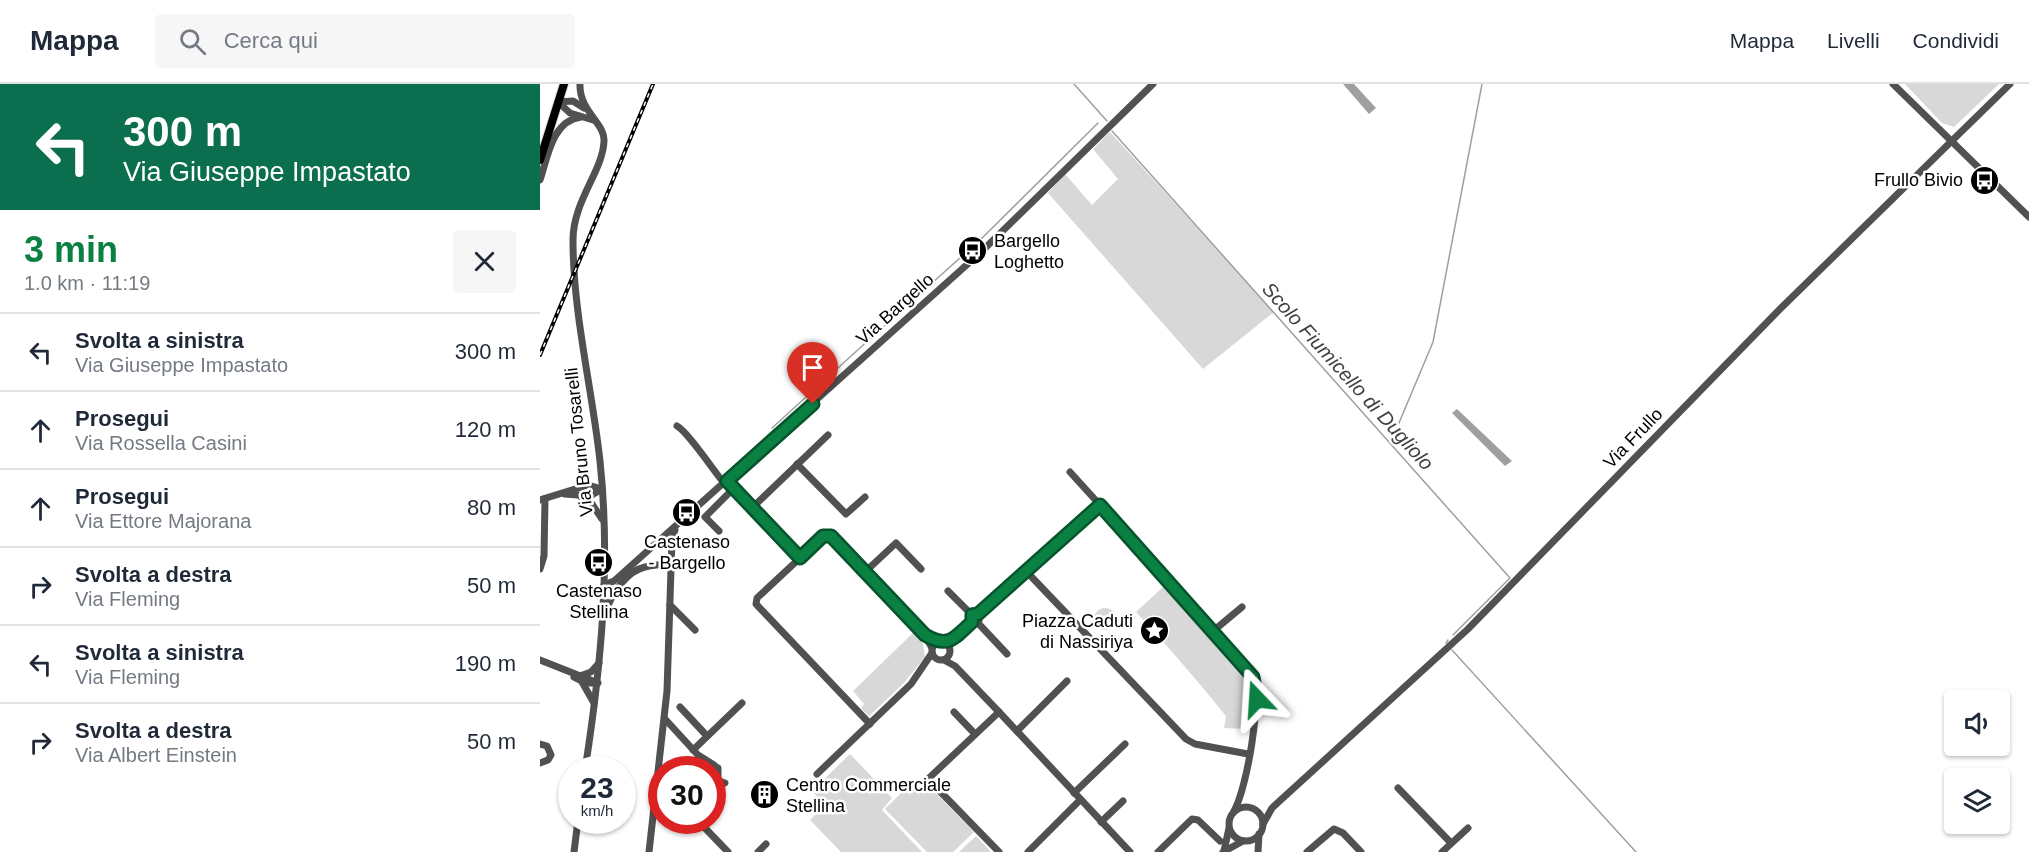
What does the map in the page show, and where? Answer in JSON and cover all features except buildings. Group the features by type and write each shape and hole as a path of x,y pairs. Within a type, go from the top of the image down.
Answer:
{"main road":[{"path":"540,160 564,84"}],"street":[{"name":"Via Bruno Tosarelli","path":"580,84 586,109 602,130 604,143 581,200 573,238 600,463 604,523 604,618 601,660 587,756"},
{"name":"Via Bargello","path":"604,585 614,581 678,525 982,251 1153,84"},
{"path":"1893,84 2029,217"},
{"name":"Via Frullo","path":"1263,824 1272,808 1468,630 1780,309 2010,84"},
{"path":"558,102 573,101 586,109"},
{"path":"558,102 570,113 593,120"},
{"path":"540,180 560,127 569,120 581,117"},
{"path":"677,426 685,430 702,457 800,558"},
{"path":"752,508 828,435"},
{"path":"540,569 544,555 543,499 588,485 595,477 600,463"},
{"path":"797,464 846,514 865,496"},
{"path":"1070,472 1253,677 1257,688 1245,781 1229,820 1223,852"},
{"path":"588,485 602,489"},
{"path":"718,531 705,517 734,488"},
{"path":"563,494 594,495 602,489"},
{"path":"576,495 592,504 604,523"},
{"path":"818,774 911,684 924,668 932,650 954,639 1025,570 1100,505"},
{"path":"649,852 665,719 671,558 673,535 678,525"},
{"path":"870,724 756,604 757,598 823,536 829,534 925,635 932,650 942,660 955,666"},
{"path":"865,572 896,543 921,569"},
{"path":"604,618 618,588 637,570 657,566 671,558"},
{"path":"657,566 671,577"},
{"path":"1025,570 1186,738 1200,745 1248,754"},
{"path":"604,585 618,588"},
{"path":"948,591 1007,654"},
{"path":"670,605 695,630"},
{"path":"1212,632 1242,608"},
{"path":"925,635 946,645 955,666 1130,852"},
{"path":"942,660 946,645"},
{"path":"540,660 589,684 598,683"},
{"path":"580,678 594,669 601,660"},
{"path":"924,668 942,660"},
{"path":"580,678 591,695 595,707"},
{"path":"1017,731 1067,681"},
{"path":"696,752 707,736 742,703"},
{"path":"680,707 707,736"},
{"path":"954,712 975,734"},
{"path":"999,712 928,779 999,852"},
{"path":"665,719 702,756"},
{"path":"540,744 547,746 551,755 546,762 540,763"},
{"path":"1074,793 1125,744"},
{"path":"696,752 698,756"},
{"path":"1245,781 1252,808 1263,824 1257,852"},
{"path":"1398,788 1451,843"},
{"path":"1028,852 1080,800"},
{"path":"1101,822 1123,801"},
{"path":"1234,811 1272,808"},
{"path":"1158,852 1192,819 1198,820 1220,841"},
{"path":"1229,828 1233,836 1244,841 1257,852"},
{"path":"1442,852 1468,828"},
{"path":"1307,852 1334,829 1343,833 1361,852"},
{"path":"574,852 576,834"},
{"path":"711,834 728,852"},
{"path":"1223,852 1260,834"},
{"path":"758,852 766,844"}],"shaded area":[{"path":"1343,84 1354,84 1376,108 1369,114"},
{"path":"1905,84 1999,84 1954,127 1942,123"},
{"path":"1110,132 1274,312 1203,369 1048,193 1065,174 1092,205 1118,179 1093,149"},
{"path":"1457,409 1512,461 1505,466 1452,413"},
{"path":"1163,587 1248,681 1252,694 1247,729 1224,728 1226,716 1136,612"},
{"path":"1105,608 1115,615 1116,619 1109,629 1105,630 1095,623 1094,619 1101,609"},
{"path":"914,632 923,644 925,657 902,685 869,716 861,708 864,704 853,691"},
{"path":"850,754 892,798 882,810 922,852 841,852 810,820 825,805 812,791"},
{"path":"911,783 921,792 928,785 974,832 953,852 927,852 885,809"},
{"path":"976,836 991,852 959,852"}],"waterway":[{"name":"Scolo Fiumicello di Dugliolo","path":"1074,84 1107,121"},
{"path":"1391,442 1433,342 1482,84"},
{"path":"977,243 1098,123"},
{"name":"Scolo Fiumicello di Dugliolo","path":"1112,131 1510,578 1453,635"},
{"path":"923,291 970,249"},
{"path":"772,428 917,296"},
{"name":"Scolo Fiumicello di Dugliolo","path":"1452,650 1636,852"}],"railway":[{"path":"540,355 653,84"}],"place":[{"name":"Frullo Bivio","path":"1984,180"},
{"name":"Bargello Loghetto","path":"973,251"},
{"name":"Castenaso - Bargello","path":"687,513"},
{"name":"Castenaso Stellina","path":"599,562"},
{"name":"Piazza Caduti di Nassiriya","path":"1154,631"},
{"name":"Centro Commerciale Stellina","path":"765,795"}],"route":[{"path":"813,404 727,481 800,558 823,536 829,534 925,635 939,642 948,642 972,622 970,618 972,615 978,614 1100,505 1253,677 1257,688 1257,699"}]}
